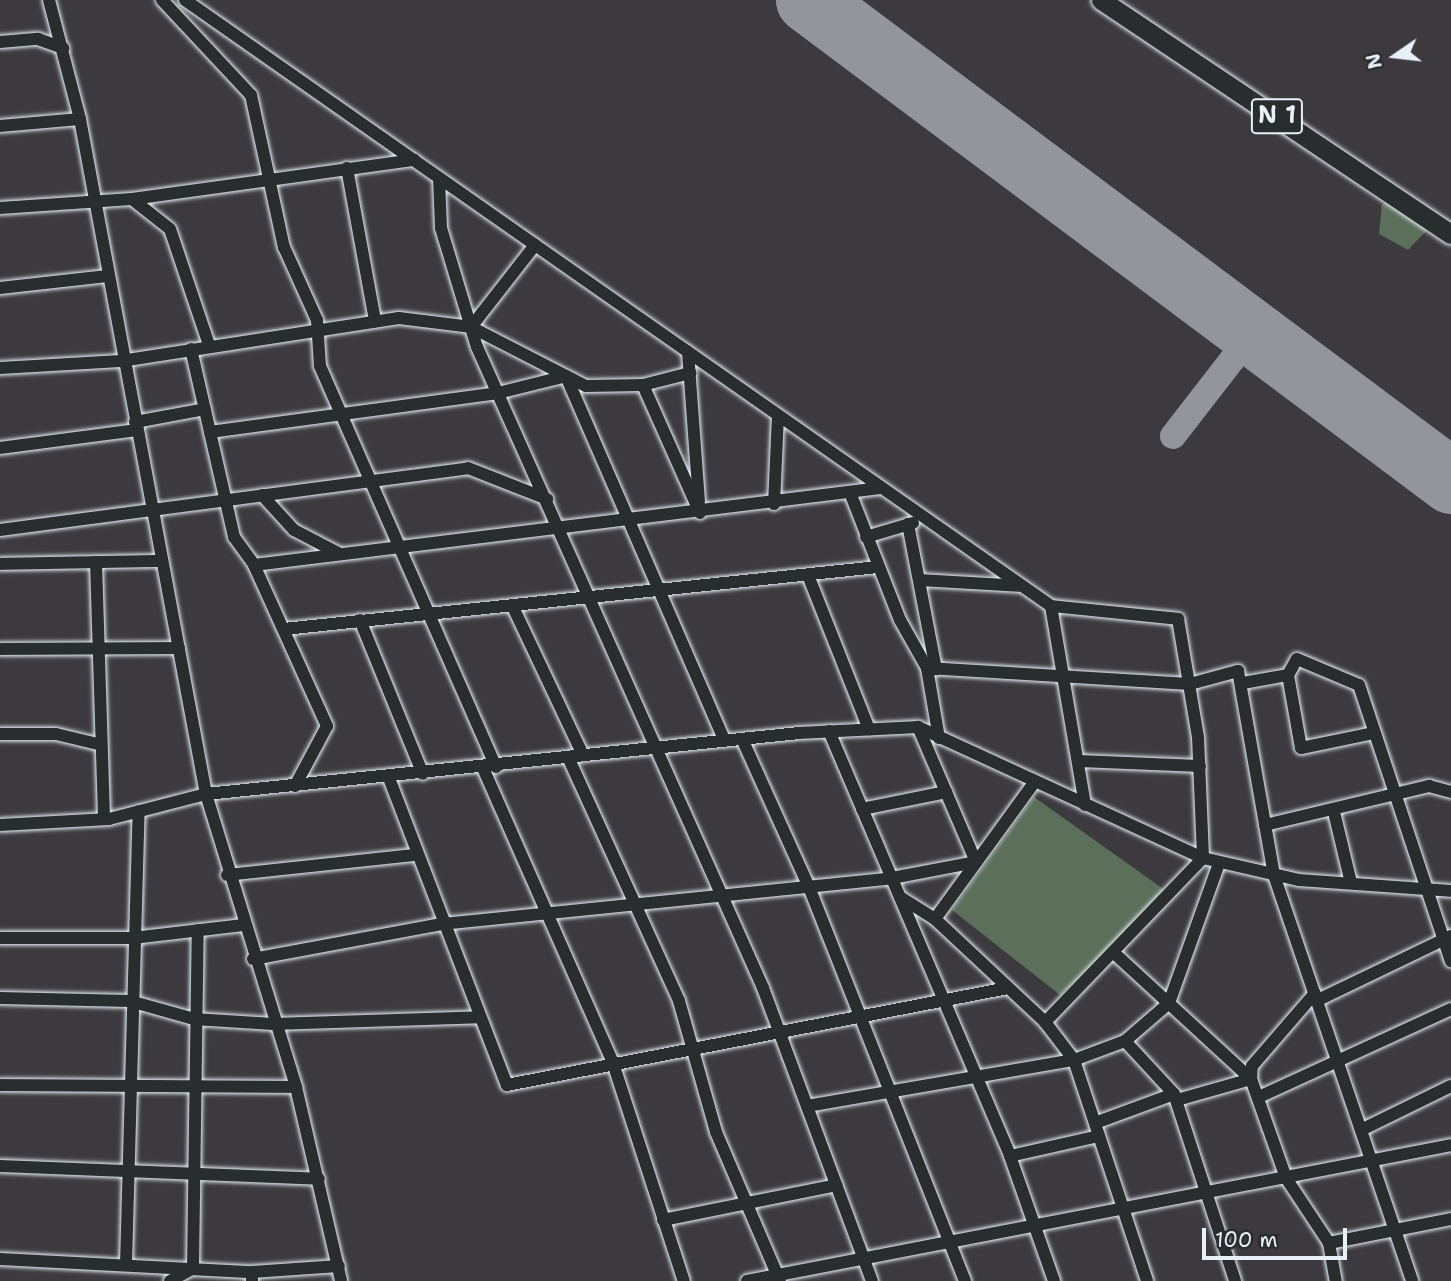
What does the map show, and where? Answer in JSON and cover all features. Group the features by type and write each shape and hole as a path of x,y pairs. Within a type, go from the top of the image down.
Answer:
{"highway":[{"name":"N 1","path":"1101,0 1451,234"}],"street":[{"path":"48,0 80,119 121,361 136,426 206,794 227,875 273,1024 296,1087 341,1281"},
{"path":"162,0 244,81 257,115 267,180 284,247 320,334 320,366 429,611 547,913 613,1063 684,1281"},
{"path":"185,0 1051,606 1178,618 1190,684 1200,766 1203,858 1045,1022"},
{"path":"0,42 38,39 62,48"},
{"path":"0,126 80,119"},
{"path":"0,208 92,198 132,199 414,160"},
{"path":"347,168 375,321"},
{"path":"439,178 440,228 471,327 779,1032 872,1281"},
{"path":"132,199 170,229 209,345"},
{"path":"471,327 535,245"},
{"path":"0,288 107,276"},
{"path":"0,368 121,361 209,345 320,334 375,321 411,318 471,327 566,376 602,389 643,385 690,373"},
{"path":"191,349 234,539 254,565 327,732 295,786"},
{"path":"688,352 700,513"},
{"path":"211,432 498,393 566,376"},
{"path":"566,376 631,517 657,587 724,740"},
{"path":"643,385 700,513"},
{"path":"0,448 136,426 205,409"},
{"path":"774,504 778,416"},
{"path":"0,530 468,468 547,499"},
{"path":"254,565 401,545 560,529 631,517 700,513 851,495 880,488"},
{"path":"262,495 294,530 338,554"},
{"path":"851,495 878,566 932,668"},
{"path":"866,537 925,519"},
{"path":"908,524 921,580 939,738"},
{"path":"0,564 162,561"},
{"path":"96,562 101,646 98,744 104,819"},
{"path":"284,629 429,611 513,607 590,599 657,587 808,575 878,566"},
{"path":"808,575 869,729"},
{"path":"921,580 1021,586"},
{"path":"1051,606 1085,805"},
{"path":"513,607 583,755"},
{"path":"360,620 423,774"},
{"path":"0,649 101,646 179,648"},
{"path":"1374,733 1301,748 1288,675 1297,659 1359,685 1424,889 1447,938 1451,961"},
{"path":"932,668 1190,684 1235,669 1243,684 1274,875 1412,1281"},
{"path":"1243,684 1288,675"},
{"path":"918,727 976,862"},
{"path":"0,825 104,819 206,794 490,768 724,740 743,741 830,731 918,727 1033,784 1219,863 1274,875 1451,891"},
{"path":"830,731 1010,1156 1054,1281"},
{"path":"0,734 56,734 98,744"},
{"path":"743,741 809,887 859,1016 954,1241 965,1281"},
{"path":"568,757 636,904 696,1048 702,1092 779,1279"},
{"path":"1079,761 1200,766"},
{"path":"390,778 415,855 507,1085 1008,988"},
{"path":"936,919 1033,784"},
{"path":"1265,825 1334,812 1429,786 1451,792"},
{"path":"862,809 946,792"},
{"path":"126,1264 127,1087 139,811"},
{"path":"1334,812 1350,883"},
{"path":"227,875 415,855"},
{"path":"253,958 442,924 892,878 976,862"},
{"path":"807,1106 975,1072 1074,1060 1125,1041 1169,1003 1219,863"},
{"path":"900,897 936,919 1045,1022 1074,1060 1127,1210 1147,1281"},
{"path":"0,938 133,938 243,925"},
{"path":"192,1268 194,1019 198,930"},
{"path":"1251,1079 1252,1066 1317,996 1447,938"},
{"path":"1113,952 1251,1079 1261,1096 1286,1178 1329,1243 1336,1281"},
{"path":"0,998 130,1001 194,1019 273,1024 480,1017"},
{"path":"1261,1096 1339,1063 1451,1009"},
{"path":"1125,1041 1176,1097 1235,1281"},
{"path":"1010,1156 1097,1129 1176,1097 1251,1079"},
{"path":"0,1085 296,1087"},
{"path":"1361,1130 1451,1086"},
{"path":"747,1281 779,1279 863,1258 1127,1210 1286,1178 1372,1157 1451,1145"},
{"path":"0,1166 127,1167 319,1179"},
{"path":"663,1220 836,1185"},
{"path":"1329,1243 1451,1219"},
{"path":"0,1259 192,1268 252,1276 339,1266"},
{"path":"170,1281 192,1268"}],"green space":[{"path":"1395,199 1429,228 1408,250 1379,234 1382,204"},
{"path":"1034,797 1169,893 1060,995 952,910"}],"taxiway":[{"path":"1173,436 1253,333"}],"runway":[{"path":"808,0 1451,481"}]}
